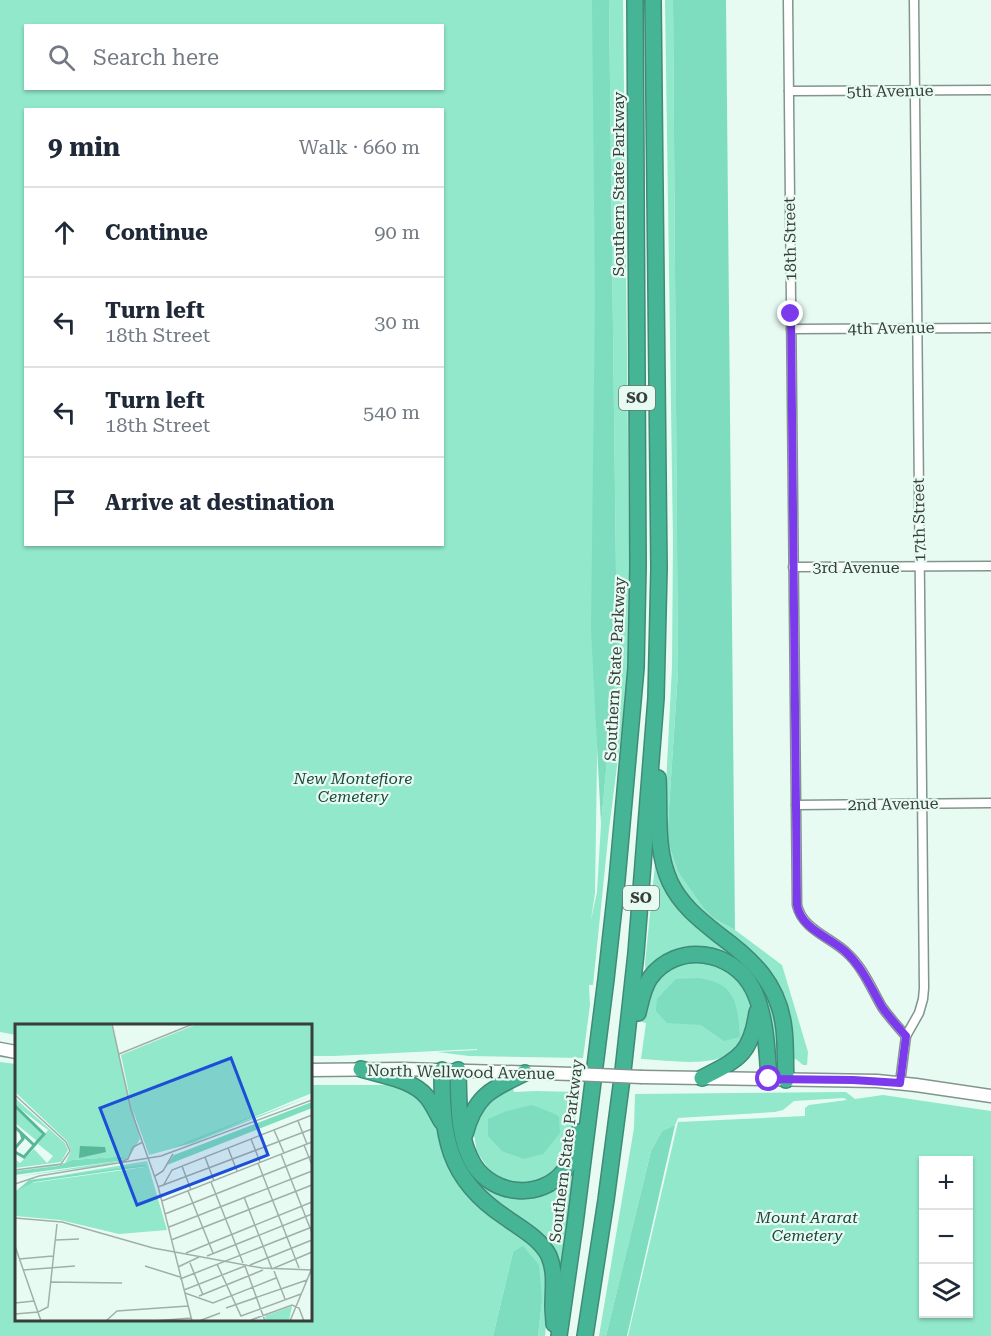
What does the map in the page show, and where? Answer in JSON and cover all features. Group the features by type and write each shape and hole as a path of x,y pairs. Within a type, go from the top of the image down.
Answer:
{"highway":[{"name":"Southern State Parkway","path":"557,1336 575,1224 598,1050 617,880 637,643 635,0"},
{"name":"SO","path":"585,1336 624,1071 655,724 659,569 653,0"},
{"path":"655,724 660,805 659,837 666,872 687,908 750,959 769,983 783,1021 786,1080"},
{"path":"624,1071 647,983 655,972 670,961 687,955 699,954 724,960 746,978 753,989 764,1028 769,1079"},
{"path":"702,1078 735,1060 747,1047 754,1031 758,1003"},
{"path":"458,1070 464,1140 478,1171 500,1187 525,1191 542,1187 564,1172 573,1153 598,1050"},
{"path":"361,1069 415,1087 431,1102 444,1128"},
{"path":"442,1070 444,1128 455,1163 471,1187 491,1208 537,1240 548,1256 555,1284 553,1305 557,1336"},
{"path":"464,1140 470,1117 480,1100 494,1089 525,1073"}],"main road":[{"path":"0,1049 15,1052"},
{"name":"North Wellwood Avenue","path":"312,1070 458,1070 642,1077 853,1080 900,1083 991,1096"}],"street":[{"name":"18th Street","path":"788,0 796,899 799,915 808,925 835,943 853,959 883,1007 906,1036"},
{"name":"17th Street","path":"906,1036 919,1013 924,994 914,0"},
{"name":"5th Avenue","path":"789,91 991,90"},
{"name":"4th Avenue","path":"791,329 991,327"},
{"name":"3rd Avenue","path":"793,567 991,566"},
{"name":"2nd Avenue","path":"796,805 991,803"},
{"path":"900,1083 906,1036"}],"green space":[{"name":"New Montefiore Cemetery","path":"0,0 594,0 597,761 595,893 591,920 597,892 617,655 609,0 623,0 630,622 626,696 609,829 593,985 589,985 590,1005 583,1058 469,1056 437,1052 477,1049 312,1056 312,1024 15,1024 15,1035 0,1032"},
{"path":"592,0 609,0 617,655 601,824 591,629 595,301"},
{"path":"665,0 673,0 678,672 667,839 678,872 704,909 713,918 735,930 782,965 808,1052 807,1065 794,1060 786,1011 777,986 768,971 754,954 699,911 681,890 670,867 663,842 672,667 673,541"},
{"path":"673,0 726,0 735,930 713,918 704,909 678,872 667,839 678,672"},
{"path":"656,855 665,878 758,973 779,1016 779,1059 774,1057 765,999 756,978 741,963 722,953 707,949 646,979 645,963"},
{"path":"695,959 731,970 742,981 752,1008 750,1032 735,1050 715,1060 683,1062 641,1059 646,1023 642,1022 648,995 657,978 675,963"},
{"path":"699,978 717,983 730,993 738,1014 740,1037 724,1041 701,1025 667,1023 656,1011 657,999 676,979"},
{"path":"0,1062 15,1064 15,1321 312,1321 312,1085 394,1085 423,1096 455,1177 477,1205 534,1243 544,1257 551,1282 545,1336 538,1336 542,1301 513,1252 493,1336 0,1336"},
{"path":"513,1088 514,1092 579,1092 575,1128 559,1171 536,1185 510,1183 490,1171 477,1152 473,1129 479,1108 493,1095"},
{"path":"452,1089 465,1159 507,1193 573,1170 562,1268 558,1268 465,1171 451,1132 449,1090"},
{"name":"Mount Ararat Cemetery","path":"846,1092 855,1099 883,1095 991,1111 991,1336 628,1336 678,1122 805,1116 805,1108 809,1105 847,1100 844,1098 794,1101 783,1110 775,1112 678,1118 675,1125 662,1131 651,1151 606,1336 599,1336 634,1128 635,1094"},
{"path":"532,1105 559,1117 560,1133 543,1154 524,1159 502,1151 488,1136 488,1119 507,1111"},
{"path":"675,1125 627,1336 606,1336 651,1151 662,1131"},
{"path":"523,1246 539,1265 542,1301 538,1336 493,1336 513,1252"}],"route":[{"path":"769,1079 900,1083 906,1036 889,1016 853,959 835,943 808,925 799,915 797,905 791,314"}]}
